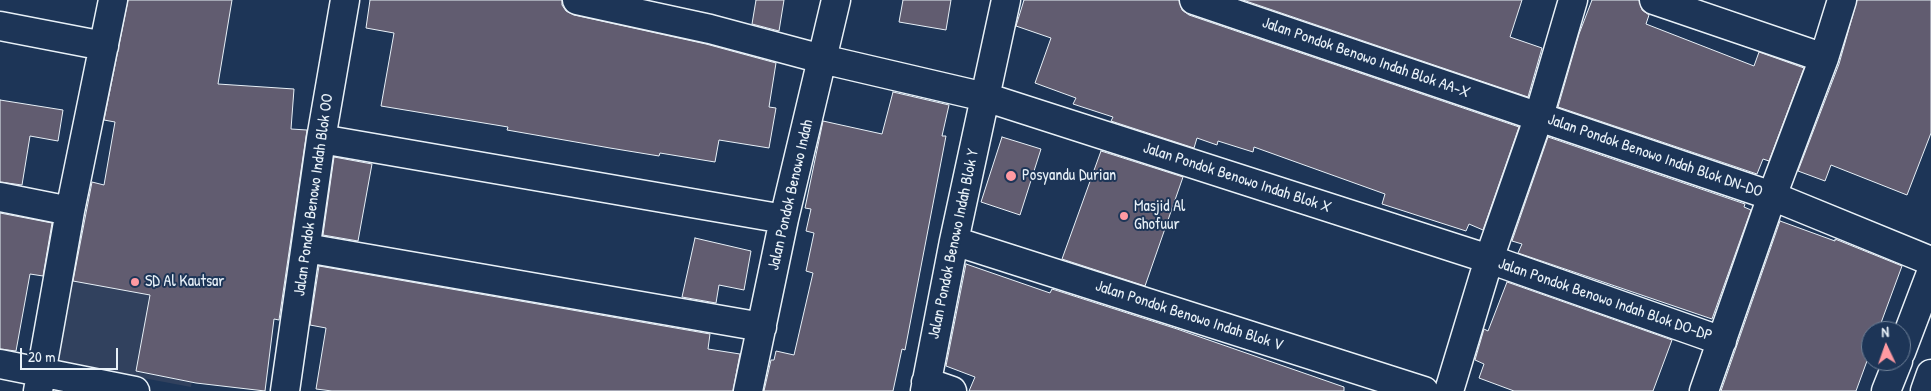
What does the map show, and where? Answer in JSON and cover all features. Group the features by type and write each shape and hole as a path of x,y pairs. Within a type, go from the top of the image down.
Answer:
{"street":[{"path":"40,382 70,212 113,0"},
{"name":"Jalan Pondok Benowo Indah Blok OO","path":"285,391 321,139 345,0"},
{"name":"Jalan Pondok Benowo Indah Blok X","path":"577,0 710,29 822,59 984,97 1489,258"},
{"name":"Jalan Pondok Benowo Indah","path":"748,391 784,219 836,0"},
{"name":"Jalan Pondok Benowo Indah Blok Y","path":"926,387 954,241 1006,0"},
{"name":"Jalan Pondok Benowo Indah Blok AA-X","path":"1194,0 1539,116"},
{"path":"1449,391 1489,258 1539,116 1573,0"},
{"path":"1654,0 1824,58"},
{"path":"1704,391 1772,196 1824,58 1842,0"},
{"path":"0,26 104,46"},
{"name":"Jalan Pondok Benowo Indah Blok DN-DO","path":"1539,116 1772,196 1931,261"},
{"path":"321,139 784,219"},
{"path":"0,197 70,212"},
{"name":"Jalan Pondok Benowo Indah Blok V","path":"954,241 1424,391"},
{"path":"306,248 762,327"},
{"name":"Jalan Pondok Benowo Indah Blok DO-DP","path":"1489,258 1722,341"},
{"path":"1911,326 1931,273"},
{"path":"0,364 40,382 136,391"},
{"path":"1886,391 1894,371"},
{"path":"1925,391 1931,374"},
{"path":"926,387 952,391"}],"shaded area":[{"name":"SD Al Kautsar","path":"74,220 213,247 191,387 47,360"}],"building":[{"path":"128,0 232,0 218,84 294,89 291,129 307,130 279,320 274,319 265,391 196,383 136,371 150,295 73,281 92,182 104,185 115,122 104,120"},
{"path":"370,0 562,0 562,5 566,11 574,15 706,44 776,63 769,107 776,108 769,148 719,140 715,162 660,153 659,156 507,130 508,127 381,106 394,33 366,28"},
{"path":"756,0 784,0 779,31 752,24"},
{"path":"903,0 951,0 946,30 899,22"},
{"path":"1024,0 1179,0 1182,10 1189,15 1519,127 1483,230 1469,224 1466,231 1382,204 1385,194 1254,147 1253,152 1218,141 1217,145 1197,138 1194,148 1111,121 1113,117 1073,104 1076,98 1035,83 1051,38 1016,26"},
{"path":"1243,0 1522,0 1510,37 1542,48 1528,97"},
{"path":"1592,0 1639,0 1642,10 1649,15 1646,24 1754,66 1759,52 1804,68 1769,161 1763,159 1757,174 1558,107 1579,34"},
{"path":"1857,0 1931,0 1931,133 1907,195 1831,165 1825,181 1798,171 1839,64"},
{"path":"893,92 949,105 942,136 946,136 905,350 902,349 893,391 764,391 771,360 774,360 776,351 794,355 813,273 806,271 814,233 806,231 811,209 805,208 823,121 882,134"},
{"path":"0,100 63,110 58,141 30,136 22,185 0,182"},
{"name":"Posyandu Durian","path":"1002,137 1041,149 1020,215 981,202"},
{"path":"1548,137 1745,204 1744,207 1751,210 1712,319 1518,253 1522,244 1512,241"},
{"name":"Masjid Al Ghofuur","path":"1101,151 1183,177 1145,286 1062,259"},
{"path":"334,157 372,164 358,241 323,235"},
{"path":"0,213 52,223 43,276 30,274 16,351 0,349"},
{"path":"1780,221 1835,241 1835,239 1902,266 1882,321 1861,321 1861,371 1863,371 1856,391 1721,391"},
{"path":"695,238 751,251 744,290 719,285 716,303 682,297"},
{"path":"966,264 1050,293 1052,289 1177,329 1344,387 1344,391 969,391 975,377 946,366"},
{"path":"319,266 710,334 708,349 740,354 733,391 332,391 316,389 326,328 310,325"},
{"path":"1507,282 1672,340 1653,391 1514,391 1479,378 1484,364 1475,360 1484,329 1488,331"}],"place":[{"name":"Posyandu Durian","path":"1011,176"},
{"name":"Masjid Al Ghofuur","path":"1124,216"},
{"name":"SD Al Kautsar","path":"135,282"}]}
